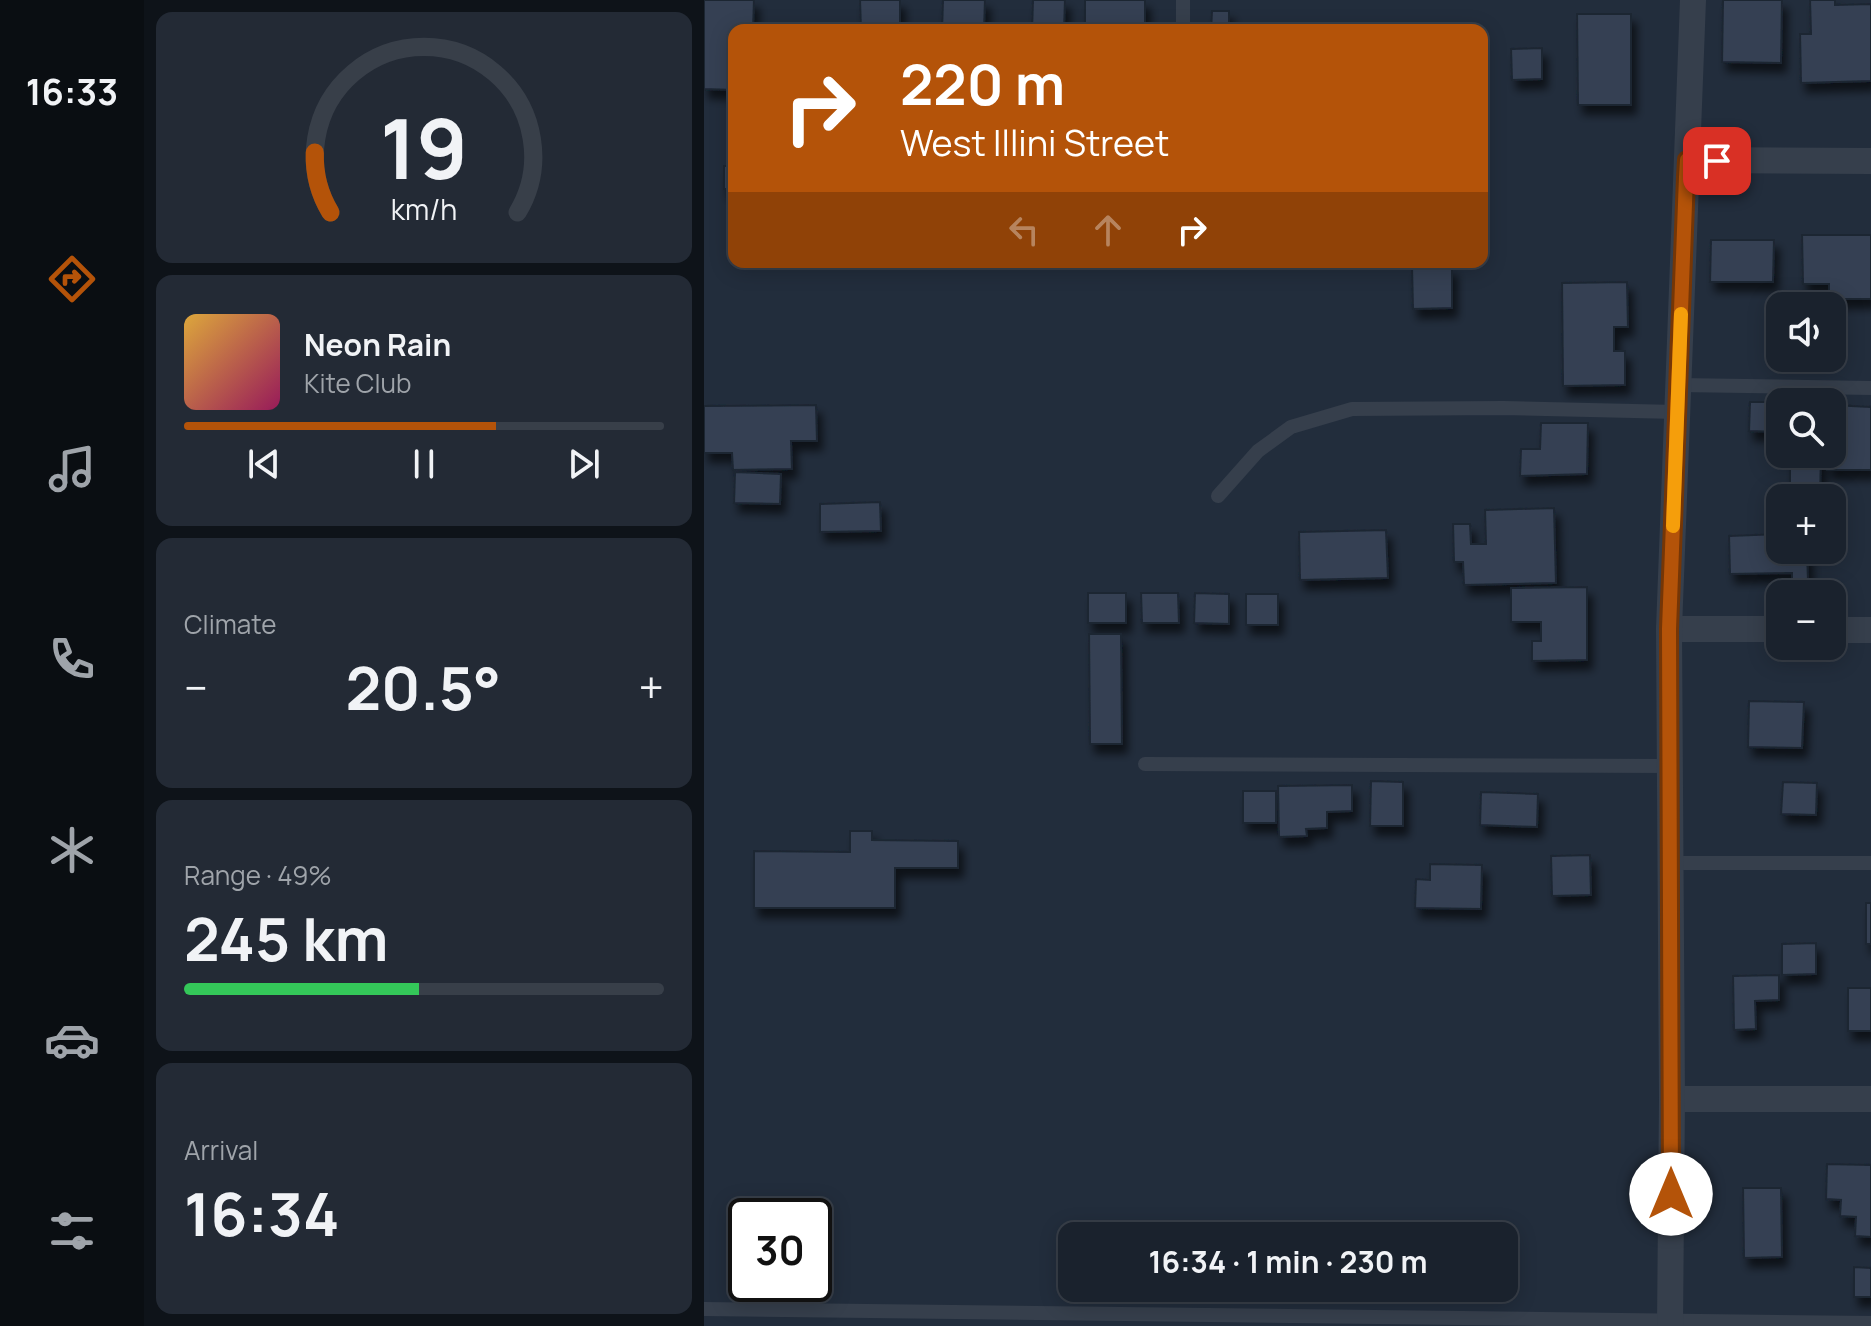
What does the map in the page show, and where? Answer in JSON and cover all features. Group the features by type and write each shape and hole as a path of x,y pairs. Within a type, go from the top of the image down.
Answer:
{"street":[{"path":"1670,1324 1669,629 1693,0"},
{"path":"1687,160 1871,161"},
{"path":"1669,629 1766,629"},
{"path":"1846,630 1871,630"},
{"path":"1672,1099 1871,1099"}],"lane":[{"path":"1183,0 1183,24"},
{"path":"1678,385 1871,388"},
{"path":"1218,496 1258,451 1291,427 1352,409 1677,412"},
{"path":"1145,764 1670,766"},
{"path":"1670,863 1871,863"},
{"path":"704,1309 1670,1324 1871,1323"}],"building":[{"path":"704,0 754,0 753,24 728,24 728,90 704,89"},
{"path":"860,0 900,0 900,24 861,24"},
{"path":"943,0 985,0 984,24 942,24"},
{"path":"1033,0 1065,0 1064,24 1032,24"},
{"path":"1085,0 1145,0 1145,24 1085,24"},
{"path":"1723,0 1782,0 1781,63 1722,62"},
{"path":"1810,0 1835,0 1835,5 1871,4 1871,81 1801,83 1800,34 1811,34"},
{"path":"1212,11 1229,11 1229,24 1211,24"},
{"path":"1577,14 1631,14 1631,105 1578,105"},
{"path":"1542,48 1542,79 1512,80 1511,49"},
{"path":"724,166 728,166 728,189 724,189"},
{"path":"1802,235 1871,235 1871,299 1846,299 1846,292 1829,292 1829,284 1803,284"},
{"path":"1711,240 1774,240 1773,282 1710,282"},
{"path":"1412,268 1452,268 1452,308 1413,309"},
{"path":"1627,282 1628,327 1614,327 1614,351 1625,351 1625,385 1563,386 1562,283"},
{"path":"1750,402 1766,402 1766,432 1749,431"},
{"path":"816,405 817,441 791,441 792,469 733,470 732,453 704,453 704,406"},
{"path":"1846,406 1871,407 1871,470 1827,470 1846,468"},
{"path":"1541,423 1588,423 1587,474 1520,476 1521,449 1540,449"},
{"path":"1790,468 1821,468 1820,484 1790,484"},
{"path":"735,472 781,474 780,504 734,503"},
{"path":"880,502 881,531 820,532 820,504"},
{"path":"1554,508 1556,583 1464,585 1463,562 1454,562 1453,524 1470,524 1471,544 1486,544 1485,510"},
{"path":"1386,530 1388,578 1300,580 1299,532"},
{"path":"1766,535 1766,564 1807,564 1808,580 1792,580 1792,573 1730,574 1729,536"},
{"path":"1587,587 1587,660 1532,661 1532,641 1541,641 1541,622 1511,622 1511,588"},
{"path":"1088,593 1126,593 1126,623 1088,623"},
{"path":"1141,593 1178,593 1179,623 1142,623"},
{"path":"1195,593 1229,594 1229,624 1194,623"},
{"path":"1246,594 1278,594 1278,625 1246,625"},
{"path":"1089,634 1121,634 1122,744 1090,744"},
{"path":"1749,701 1804,702 1802,748 1748,747"},
{"path":"1371,781 1403,782 1403,826 1370,826"},
{"path":"1783,782 1817,783 1816,815 1781,814"},
{"path":"1352,785 1352,811 1327,812 1327,828 1306,829 1307,836 1279,837 1278,786"},
{"path":"1243,791 1276,791 1276,823 1243,823"},
{"path":"1481,792 1538,794 1537,827 1480,825"},
{"path":"850,831 872,831 872,840 958,841 958,868 895,868 895,908 754,908 754,851 850,852"},
{"path":"1590,855 1591,895 1552,896 1551,856"},
{"path":"1430,864 1482,865 1481,909 1415,908 1416,879 1430,880"},
{"path":"1866,903 1871,903 1871,944 1866,944"},
{"path":"1816,943 1816,974 1782,975 1782,944"},
{"path":"1779,975 1779,1000 1755,1001 1756,1029 1734,1030 1733,976"},
{"path":"1848,988 1871,988 1871,1031 1848,1031"},
{"path":"1827,1164 1871,1165 1871,1237 1855,1236 1856,1217 1840,1216 1841,1200 1826,1199"},
{"path":"1743,1188 1781,1188 1782,1257 1744,1258"},
{"path":"1854,1267 1871,1268 1871,1297 1854,1297"}],"slow traffic":[{"path":"1673,526 1681,314"}],"route":[{"path":"1671,1194 1669,629 1686,177 1687,160 1717,161"}]}
